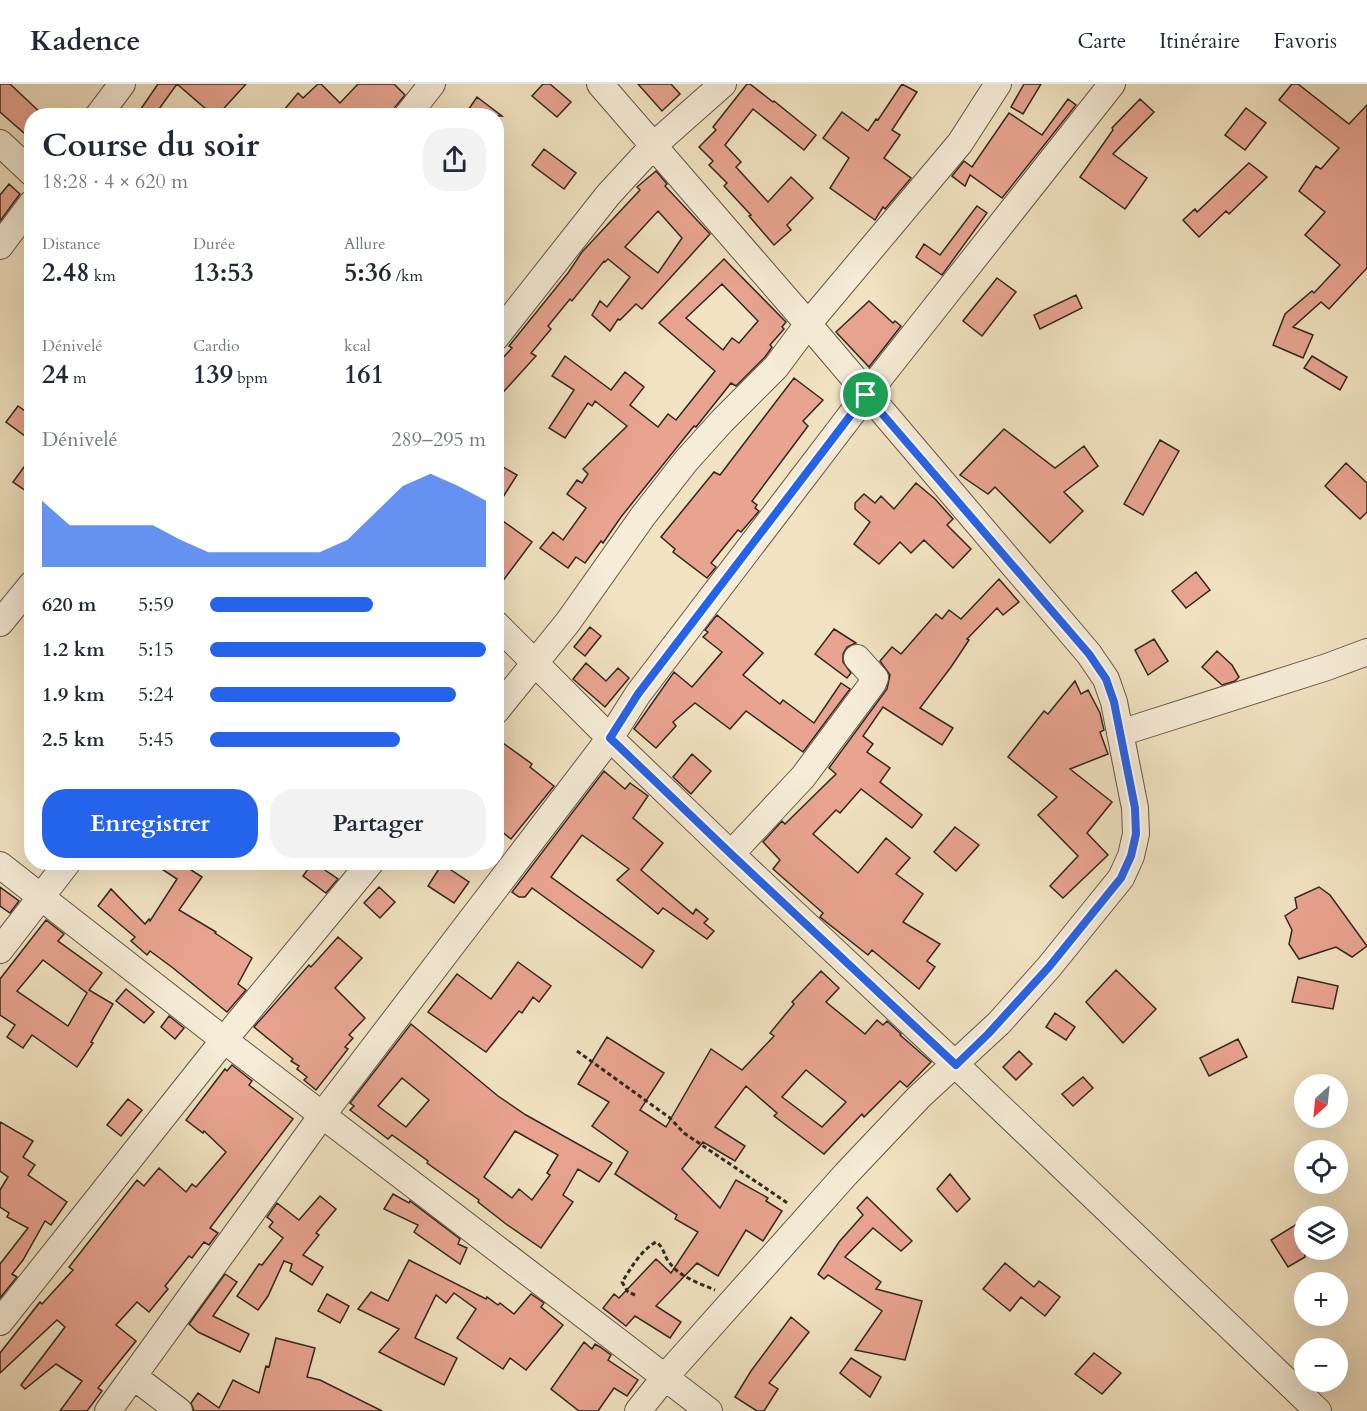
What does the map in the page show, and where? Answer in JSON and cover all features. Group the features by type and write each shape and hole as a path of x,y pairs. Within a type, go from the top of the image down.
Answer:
{"street":[{"path":"104,108 122,84"},
{"path":"413,108 432,84"},
{"path":"600,84 1089,654 1106,679 1114,702 1135,808 1136,834 1131,856 1121,878 1049,967 988,1034 919,1097 808,1217 665,1377 638,1411"},
{"path":"504,327 608,195 654,146 723,84"},
{"path":"504,701 568,622 643,516 686,461 776,367 808,324 960,143 998,84"},
{"path":"108,1411 323,1114 610,738 638,694 866,395 1112,84"},
{"path":"0,143 24,165"},
{"path":"0,246 24,214"},
{"path":"0,623 24,594"},
{"path":"504,632 731,854 956,1065 1318,1411"},
{"path":"1120,733 1367,652"},
{"path":"731,854 802,777 873,683 875,678 873,674 857,658"},
{"path":"0,865 224,1040 709,1411"},
{"path":"0,950 62,870"},
{"path":"0,1322 224,1040 364,870"},
{"path":"133,1376 179,1411"}],"path":[{"path":"577,1051 669,1118 684,1133 808,1217"},
{"path":"634,1295 628,1292 622,1282 641,1255 656,1242 664,1250 669,1263 679,1272 702,1284 737,1297"}],"building":[{"path":"0,84 10,84 36,108 24,108 24,133 0,112"},
{"path":"158,84 177,84 160,108 142,108"},
{"path":"177,84 246,84 224,108 205,108"},
{"path":"318,84 321,84 340,103 358,84 394,84 405,95 395,108 286,108 298,93 303,98"},
{"path":"543,84 550,84 571,102 557,117 532,96"},
{"path":"638,84 671,84 680,94 662,111"},
{"path":"747,84 774,101 816,135 804,150 753,109 725,145 741,162 736,167 768,202 791,177 813,198 787,225 791,230 774,245 749,216 751,215 724,186 727,183 709,165 713,161 699,147 716,130 713,127"},
{"path":"902,84 917,92 892,130 900,135 884,158 911,178 885,209 883,207 875,220 830,188 849,158 823,138 842,112 868,131"},
{"path":"1024,84 1041,84 1023,114 1011,107"},
{"path":"1292,84 1298,84 1349,124 1367,105 1367,268 1329,309 1321,302 1293,327 1313,335 1303,358 1273,345 1285,314 1312,291 1314,293 1340,265 1305,235 1325,212 1299,191 1316,166 1321,169 1339,148 1279,100"},
{"path":"477,97 491,108 469,108"},
{"path":"1068,99 1076,105 1002,198 970,175 965,186 952,176 964,161 972,167 1009,113 1042,135"},
{"path":"1140,99 1154,112 1113,154 1147,178 1125,209 1080,177 1113,130 1112,128"},
{"path":"1246,108 1266,123 1245,150 1225,135"},
{"path":"544,149 576,173 564,189 532,165"},
{"path":"1249,163 1267,177 1229,214 1226,211 1199,237 1183,220 1195,209 1197,212"},
{"path":"656,171 667,184 665,186 710,234 642,309 636,304 620,320 618,319 610,331 592,315 600,301 607,307 630,277 608,259 604,261 572,301 570,299 548,326 551,329 531,353 536,356 504,391 504,356 512,348 509,346 568,273 582,252 640,190 637,187","holes":["658,211 682,238 658,273 625,247"]},
{"path":"9,184 20,194 0,221 0,195"},
{"path":"977,206 987,213 942,275 916,257 924,244 940,255"},
{"path":"724,259 786,322 782,327 784,329 770,345 772,347 765,357 736,386 731,383 621,517 603,543 601,541 585,563 576,557 568,568 540,548 553,532 563,540 586,508 567,494 577,480 582,483 588,474 583,469 627,426 595,401 592,406 588,403 565,438 549,428 574,390 552,376 565,356 611,390 625,372 644,387 630,405 658,427 668,414 676,420 715,371 659,323","holes":["722,284 758,321 739,343 732,338 723,350 686,318"]},
{"path":"997,278 1016,292 982,336 963,321"},
{"path":"1076,295 1082,308 1040,329 1034,315"},
{"path":"869,301 893,323 895,321 901,326 869,367 836,332"},
{"path":"1312,356 1347,377 1340,390 1304,368"},
{"path":"794,378 823,400 803,421 808,426 752,501 757,505 755,508 759,511 741,532 738,530 711,563 716,567 707,578 673,552 675,549 661,537 714,472 720,475"},
{"path":"18,406 24,410 24,435 6,422"},
{"path":"1004,429 1055,468 1084,446 1098,466 1064,492 1083,511 1050,543 995,487 988,494 960,475"},
{"path":"1160,440 1179,451 1143,515 1124,504"},
{"path":"1346,463 1367,483 1367,512 1360,519 1325,486"},
{"path":"24,467 24,490 13,482"},
{"path":"504,468 517,475 504,495"},
{"path":"916,483 953,519 947,525 971,549 953,568 924,540 911,553 900,542 879,564 854,544 870,522 855,509 855,503 864,494 875,503 881,496 894,509"},
{"path":"504,522 532,542 504,579"},
{"path":"1196,572 1210,590 1186,608 1172,591"},
{"path":"999,579 1019,602 1003,615 997,608 967,639 969,640 951,667 920,708 953,728 942,745 883,707 863,736 873,744 867,752 890,768 880,782 922,815 912,828 861,789 840,813 836,810 813,834 858,873 886,838 910,858 896,874 923,894 903,922 940,944 927,961 935,967 919,989 872,950 868,955 820,917 823,913 773,869 780,860 763,842 782,821 785,824 836,774 829,768 887,689 890,675 880,661 892,647 901,654 936,614 942,619 949,610 961,619"},
{"path":"717,615 763,653 743,675 780,704 783,700 814,723 841,683 850,689 803,752 746,711 730,729 695,703 673,722 676,726 656,748 634,729 674,672 692,687 722,652 703,637 708,632 705,630"},
{"path":"590,627 601,636 585,656 574,647"},
{"path":"834,629 856,643 847,647 843,654 843,662 851,673 847,678 815,654"},
{"path":"1154,639 1168,661 1148,675 1135,650"},
{"path":"1217,651 1232,665 1239,677 1235,681 1222,685 1202,667"},
{"path":"586,663 606,681 618,668 629,678 605,707 573,679"},
{"path":"1075,681 1081,694 1088,690 1100,713 1104,730 1100,732 1108,754 1070,769 1112,802 1087,833 1108,855 1063,898 1050,886 1078,856 1038,815 1057,797 1008,757 1044,711 1048,714"},
{"path":"504,744 532,764 530,767 554,786 511,839 504,833"},
{"path":"692,754 711,771 691,794 673,777"},
{"path":"604,771 625,789 630,783 648,796 633,818 663,843 641,870 693,914 696,909 708,919 704,923 714,931 707,939 663,908 658,914 617,880 629,869 582,835 551,877 654,951 642,968 532,888 525,897 519,897 512,892"},
{"path":"955,827 979,845 956,871 934,852"},
{"path":"163,870 191,870 202,877 179,910 216,932 252,958 238,984 246,990 227,1012 150,951 147,955 131,941 135,937 98,906 111,889 145,924 149,919 150,921 177,879"},
{"path":"307,870 325,870 338,879 326,893 303,876"},
{"path":"438,870 451,870 469,882 454,903 428,886"},
{"path":"0,887 19,901 10,913 0,906"},
{"path":"379,887 395,902 380,918 364,903"},
{"path":"1319,887 1330,895 1367,946 1352,957 1336,947 1299,959 1289,944 1292,930 1285,916 1297,908 1295,898"},
{"path":"46,920 64,934 58,941 102,973 89,990 113,1004 91,1042 93,1043 77,1067 32,1035 23,1048 7,1037 15,1025 0,1015 0,979","holes":["43,960 87,993 68,1026 17,991"]},
{"path":"338,937 362,958 335,988 365,1018 349,1035 353,1038 345,1047 348,1049 316,1090 304,1080 307,1077 297,1069 299,1066 291,1061 293,1059 254,1027 309,965 311,967"},
{"path":"518,962 551,986 539,1002 533,997 522,1013 519,1011 486,1052 428,1012 457,974 491,999"},
{"path":"1116,970 1156,1009 1123,1043 1086,1002"},
{"path":"821,971 839,988 826,1002 865,1034 877,1020 883,1025 887,1021 931,1062 907,1087 900,1081 864,1117 862,1114 824,1154 774,1116 777,1113 746,1086 715,1127 745,1146 735,1161 703,1142 682,1169 720,1208 736,1180 768,1198 766,1201 782,1211 763,1241 746,1230 718,1276 697,1263 656,1306 681,1322 670,1338 635,1316 626,1326 603,1308 614,1294 619,1298 656,1259 671,1273 698,1232 675,1219 677,1215 615,1174 628,1152 592,1126 609,1102 578,1084 607,1037 664,1073 640,1110 666,1127 711,1049 742,1070 774,1036 770,1033 794,1004 792,1002","holes":["806,1070 846,1102 822,1127 782,1097"]},
{"path":"1298,977 1338,986 1333,1009 1292,1002"},
{"path":"126,989 154,1012 144,1023 116,1001"},
{"path":"1055,1013 1075,1027 1066,1040 1046,1027"},
{"path":"169,1016 184,1028 175,1039 161,1027"},
{"path":"411,1024 498,1096 526,1115 612,1163 599,1182 578,1169 563,1195 573,1202 541,1248 506,1224 478,1202 479,1200 392,1135 388,1139 350,1110 354,1106 350,1103","holes":["402,1078 429,1100 406,1127 378,1106","515,1131 558,1155 547,1173 550,1175 532,1200 519,1189 512,1198 484,1177"]},
{"path":"1238,1039 1247,1057 1209,1076 1200,1058"},
{"path":"1019,1051 1032,1064 1016,1080 1003,1067"},
{"path":"232,1065 252,1081 249,1085 293,1119 210,1228 218,1233 209,1245 204,1242 192,1258 189,1256 165,1286 168,1289 149,1312 137,1302 116,1325 136,1341 98,1388 102,1391 87,1411 60,1411 82,1381 56,1364 25,1389 21,1385 65,1327 57,1320 0,1373 0,1353 40,1302 42,1304 73,1270 69,1267 137,1180 144,1186 159,1168 186,1192 192,1184 196,1187 226,1152 204,1131 203,1133 186,1120 225,1069 227,1071"},
{"path":"1083,1077 1093,1088 1073,1106 1062,1094"},
{"path":"128,1099 142,1110 121,1136 107,1125"},
{"path":"0,1122 33,1141 23,1157 35,1165 28,1175 67,1202 51,1225 45,1221 23,1260 12,1274 17,1277 0,1298 0,1264 28,1228 7,1217 9,1213 0,1207 0,1190 8,1177 0,1171"},
{"path":"950,1174 970,1199 957,1212 937,1189"},
{"path":"393,1194 409,1203 410,1201 460,1239 458,1244 467,1248 460,1264 414,1232 418,1225 384,1209"},
{"path":"320,1196 336,1209 316,1233 319,1235 303,1255 323,1267 312,1285 290,1271 292,1264 284,1261 268,1296 258,1310 237,1296 259,1264 262,1265 283,1238 269,1227 273,1222 267,1217 277,1203 299,1220"},
{"path":"867,1197 912,1241 901,1251 873,1228 845,1257 881,1282 876,1289 922,1301 905,1360 855,1350 882,1311 828,1275 824,1279 818,1274 839,1242 863,1215 857,1208"},
{"path":"1294,1226 1294,1260 1300,1260 1288,1267 1271,1240"},
{"path":"409,1260 486,1299 487,1297 498,1305 500,1303 514,1314 531,1294 544,1303 541,1307 563,1325 526,1370 510,1358 503,1369 457,1338 476,1309 454,1293 446,1303 436,1295 415,1338 457,1358 444,1385 379,1352 399,1329 358,1309 371,1292 388,1301"},
{"path":"1005,1263 1034,1287 1039,1281 1060,1297 1045,1316 1021,1297 1010,1311 983,1289"},
{"path":"225,1274 237,1282 213,1316 249,1334 240,1352 198,1332 189,1324"},
{"path":"327,1294 349,1306 340,1323 318,1311"},
{"path":"791,1317 809,1332 769,1383 778,1389 764,1411 757,1411 735,1397 751,1371"},
{"path":"276,1338 315,1348 307,1377 320,1380 382,1411 194,1411 191,1403 198,1393 219,1408 233,1380 259,1393 266,1366 269,1367"},
{"path":"584,1342 592,1349 595,1344 600,1347 611,1355 608,1360 638,1380 627,1396 614,1388 598,1411 579,1411 551,1389"},
{"path":"1094,1353 1121,1373 1102,1394 1075,1374"},
{"path":"851,1358 881,1377 870,1397 840,1373"}],"route":[{"path":"866,395 1089,654 1106,679 1114,702 1135,808 1136,834 1131,856 1121,878 1049,967 988,1034 956,1065 610,738 638,694 866,395"}]}
